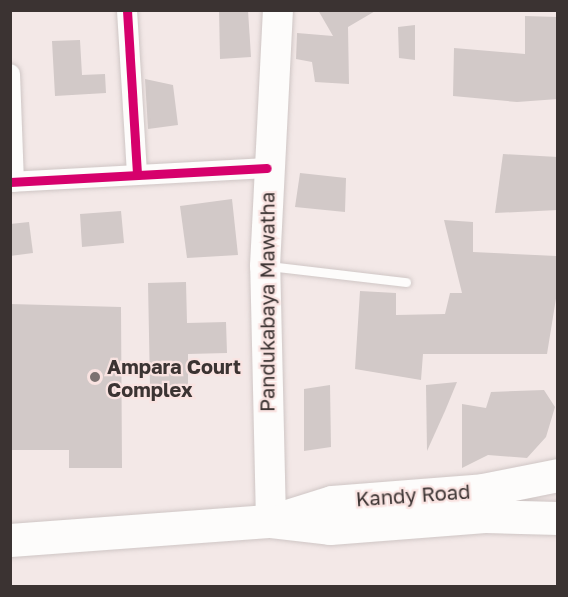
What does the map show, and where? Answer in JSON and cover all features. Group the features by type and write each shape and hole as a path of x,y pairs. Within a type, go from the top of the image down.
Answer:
{"highway":[{"name":"Kandy Road","path":"271,521 332,502 483,490 558,475"},
{"name":"Kandy Road","path":"10,540 271,521 330,528 485,516 558,518"}],"main road":[{"name":"Pandukabaya Mawatha","path":"271,521 265,266 267,168 278,10"}],"street":[{"path":"127,10 137,175"},
{"path":"10,74 12,182 267,168"}],"lane":[{"path":"265,266 406,282"}],"building":[{"path":"219,10 248,10 251,57 220,59"},
{"path":"318,10 377,10 348,27 349,84 315,82 312,62 296,59 297,33 333,36"},
{"path":"525,16 558,17 558,99 517,102 453,96 454,48 525,54"},
{"path":"415,25 415,60 399,58 398,27"},
{"path":"80,40 82,75 105,74 106,93 55,96 52,41"},
{"path":"145,79 173,85 178,125 148,129"},
{"path":"503,154 558,157 558,210 495,213"},
{"path":"300,173 346,178 345,212 295,207"},
{"path":"232,199 238,255 187,258 180,206"},
{"path":"121,211 124,243 82,247 80,214"},
{"path":"444,220 473,222 473,252 556,256 558,286 547,354 423,354 421,380 355,369 360,291 396,293 396,315 445,314 450,293 462,293"},
{"path":"29,222 33,253 10,256 10,224"},
{"path":"186,282 187,323 226,322 227,353 188,354 188,386 150,387 148,283"},
{"name":"Ampara Court Complex","path":"10,304 121,307 122,468 69,468 69,450 10,450"},
{"path":"457,382 445,411 427,451 426,385"},
{"path":"330,385 331,447 304,451 304,389"},
{"path":"544,390 555,407 546,437 527,458 488,455 462,468 462,404 486,408 491,392"}],"cycle path":[{"path":"127,10 137,175"},
{"path":"10,182 267,168"}],"place":[{"name":"Ampara Court Complex","path":"95,377"}]}
